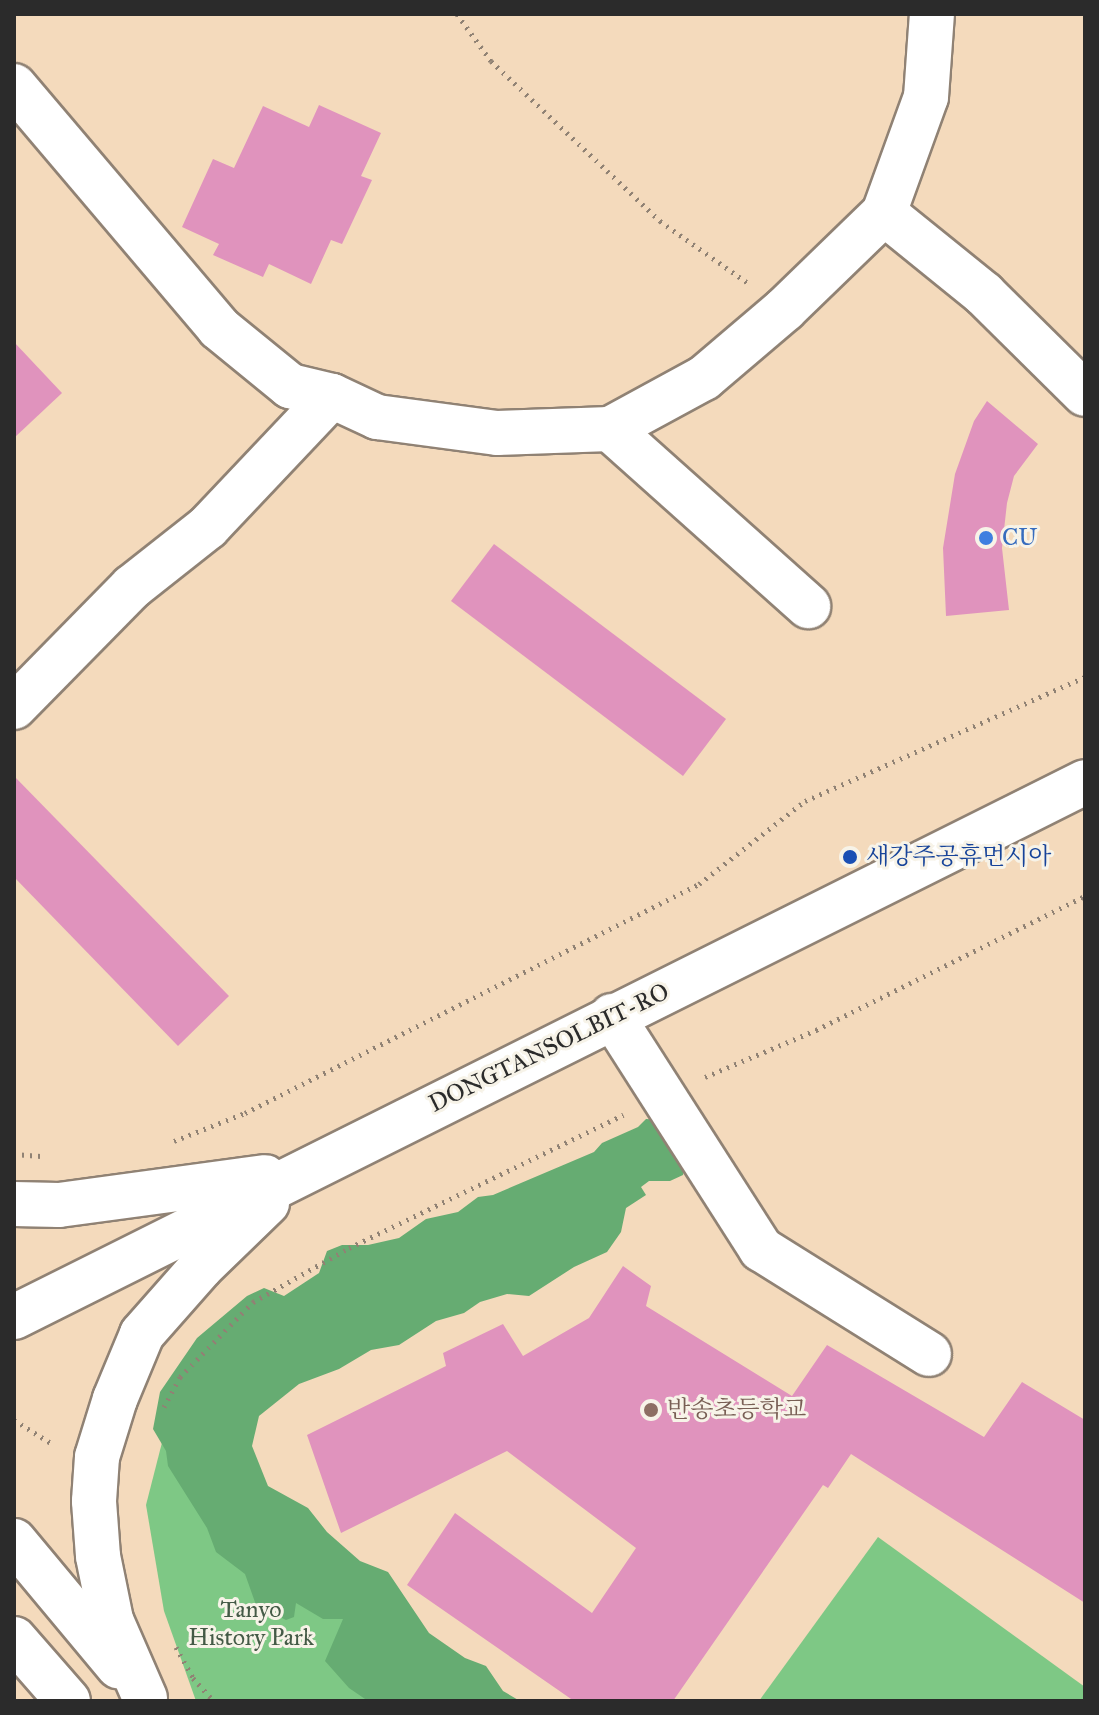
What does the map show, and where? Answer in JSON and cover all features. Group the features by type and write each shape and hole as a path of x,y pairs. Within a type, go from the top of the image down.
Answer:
{"street":[{"path":"14,86 219,328 290,386 332,396 377,417 497,433 610,429 704,378 785,309 884,213 926,97 932,14"},
{"path":"884,213 984,294 1085,394"},
{"path":"14,707 132,587 208,527 332,396"},
{"path":"610,429 808,606"},
{"name":"DONGTANSOLBIT-RO","path":"14,1317 1085,782"},
{"path":"612,1016 761,1249 929,1354"},
{"path":"14,1204 59,1205 299,1172"},
{"path":"146,1700 111,1620 98,1556 94,1501 102,1443 115,1399 142,1334 201,1267 299,1172"},
{"path":"14,1541 146,1700"},
{"path":"14,1639 42,1675"}],"path":[{"path":"457,14 491,61 660,221 785,309"},
{"path":"163,1143 245,1113 699,884 805,801 1085,677"},
{"path":"162,1411 180,1377 253,1302 349,1248 662,1096 816,1030 1085,896"},
{"path":"14,1154 53,1157"},
{"path":"170,1637 193,1678 214,1701"}],"green space":[{"path":"646,1119 663,1120 685,1165 683,1175 670,1181 649,1181 641,1187 646,1195 626,1208 621,1232 607,1252 574,1267 529,1296 507,1294 480,1302 464,1313 436,1321 399,1345 371,1350 339,1369 299,1384 259,1416 252,1446 268,1486 308,1508 327,1532 360,1561 388,1572 429,1633 465,1658 486,1666 503,1691 520,1701 368,1701 349,1688 325,1661 343,1619 323,1619 296,1603 294,1617 286,1620 256,1605 245,1574 216,1552 207,1528 168,1466 166,1451 153,1429 160,1392 197,1338 247,1296 264,1288 284,1296 319,1273 327,1251 342,1245 368,1245 399,1238 426,1219 458,1212 478,1197 493,1195 594,1152 602,1143 638,1127"},
{"name":"Tanyo History Park","path":"167,1423 470,1701 196,1701 164,1611 146,1505"},
{"path":"878,1537 1085,1687 1085,1701 759,1701"}],"building":[{"path":"319,105 381,133 361,176 372,180 342,244 331,240 311,284 269,264 263,277 213,255 219,244 182,227 213,159 234,168 263,106 309,127"},
{"path":"14,342 62,393 14,438"},
{"path":"987,401 1038,444 1014,476 1007,503 1002,548 1009,610 946,616 943,548 955,474 974,421"},
{"path":"494,544 726,719 683,776 451,601"},
{"path":"14,776 229,996 178,1046 14,877"},
{"path":"623,1266 651,1286 646,1306 792,1396 827,1345 984,1437 1022,1382 1085,1420 1085,1603 851,1454 828,1488 823,1485 673,1701 574,1701 407,1585 455,1513 592,1613 636,1548 507,1451 341,1533 307,1435 446,1366 443,1353 503,1324 523,1356 589,1318"}],"place":[{"name":"CU","path":"986,538"},
{"name":"새강주공휴먼시아","path":"850,857"},
{"name":"반송초등학교","path":"651,1410"}]}
